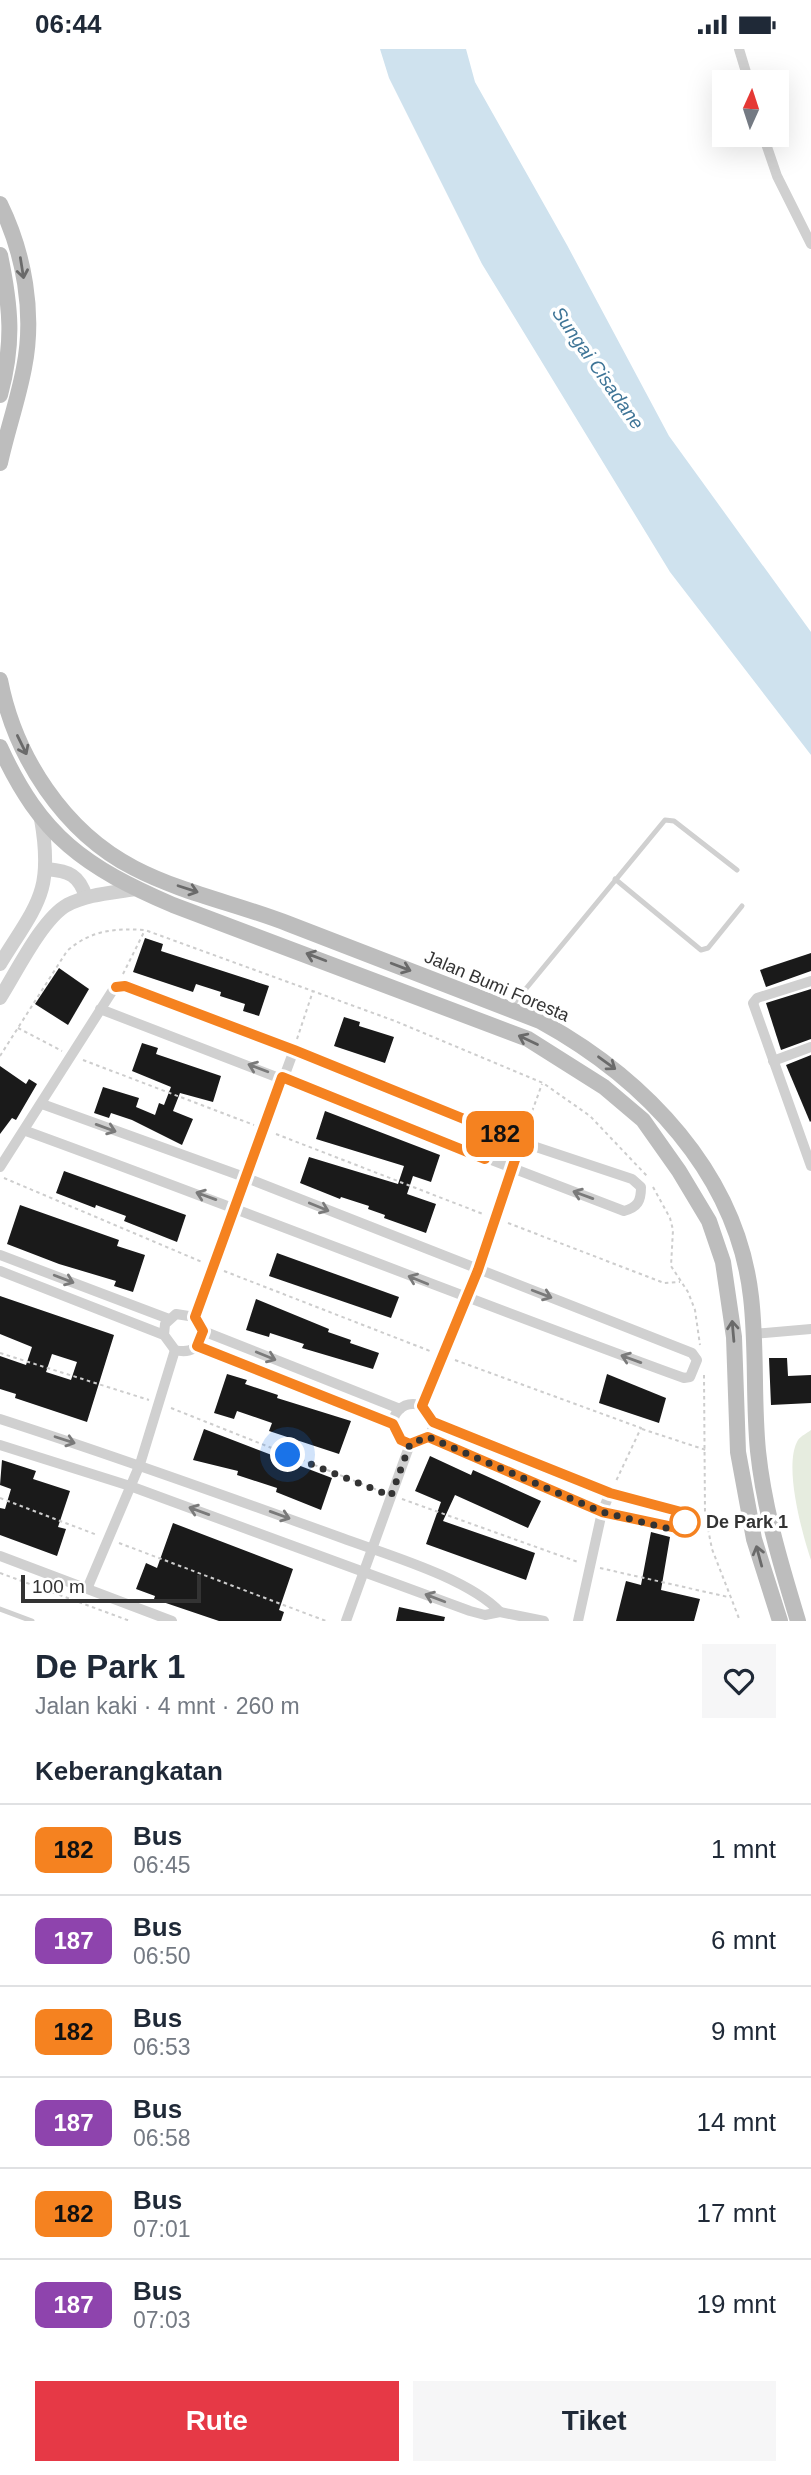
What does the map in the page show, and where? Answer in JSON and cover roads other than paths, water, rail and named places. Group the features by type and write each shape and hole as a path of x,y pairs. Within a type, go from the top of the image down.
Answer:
{"main road":[{"path":"0,204 19,248 27,335 25,367 2,446 0,463"},
{"path":"0,255 12,327 8,366 0,395"},
{"name":"Jalan Bumi Foresta","path":"0,680 5,704 20,743 45,788 72,821 116,857 135,868 253,910 540,1021 579,1042 659,1107 696,1156 728,1211 743,1257 751,1296 758,1451 772,1535 798,1621"},
{"path":"0,747 15,781 41,819 78,853 119,882 528,1039 604,1087 643,1119 709,1221 723,1262 734,1337 738,1452 754,1539 780,1621"},
{"path":"246,930 253,910"}],"street":[{"path":"739,49 745,70"},
{"path":"767,147 778,176 811,244"},
{"path":"15,975 0,965 37,905 47,869 41,819"},
{"path":"47,869 75,876 82,882 86,897"},
{"path":"0,998 52,917 65,906 86,897 135,889"},
{"path":"811,981 757,998 753,1003 808,1151 811,1166"},
{"path":"0,1167 26,1131 100,1009 116,987 125,986 294,1050 521,1142 632,1179 642,1187 639,1203 635,1208 624,1210 100,1009"},
{"path":"773,1061 811,1047"},
{"path":"195,1317 294,1050"},
{"path":"26,1131 235,1207 466,1299 684,1378 690,1377 695,1367 697,1360 692,1353 247,1178 42,1104"},
{"path":"422,1406 478,1270 510,1168 521,1142"},
{"path":"0,1255 169,1319 186,1313 195,1317 203,1331 400,1409 414,1404 422,1406 433,1422 610,1493 685,1513 685,1523 678,1531 602,1512 428,1437 410,1444 401,1440 393,1424 197,1346"},
{"path":"0,1271 164,1335 175,1350 190,1351 197,1346 203,1331"},
{"path":"164,1335 169,1319"},
{"path":"752,1334 810,1329"},
{"path":"87,1589 140,1464 175,1350"},
{"path":"393,1424 400,1409"},
{"path":"0,1419 140,1464 373,1550 479,1592 500,1612"},
{"path":"428,1437 433,1422"},
{"path":"346,1621 410,1444"},
{"path":"0,1445 130,1486 365,1570 470,1611 485,1615 500,1612 544,1621"},
{"path":"578,1621 602,1512 610,1493"},
{"path":"0,1556 172,1621"}],"lane":[{"path":"509,1009 667,819 674,821 737,870"},
{"path":"615,879 701,950 708,949 742,906"},
{"path":"0,1609 32,1621"}],"water":[{"name":"Sungai Cisadane","path":"380,49 466,49 475,82 567,245 669,436 811,632 811,755 670,572 482,264 389,78"}],"place":[{"name":"De Park 1","path":"685,1522"}]}
